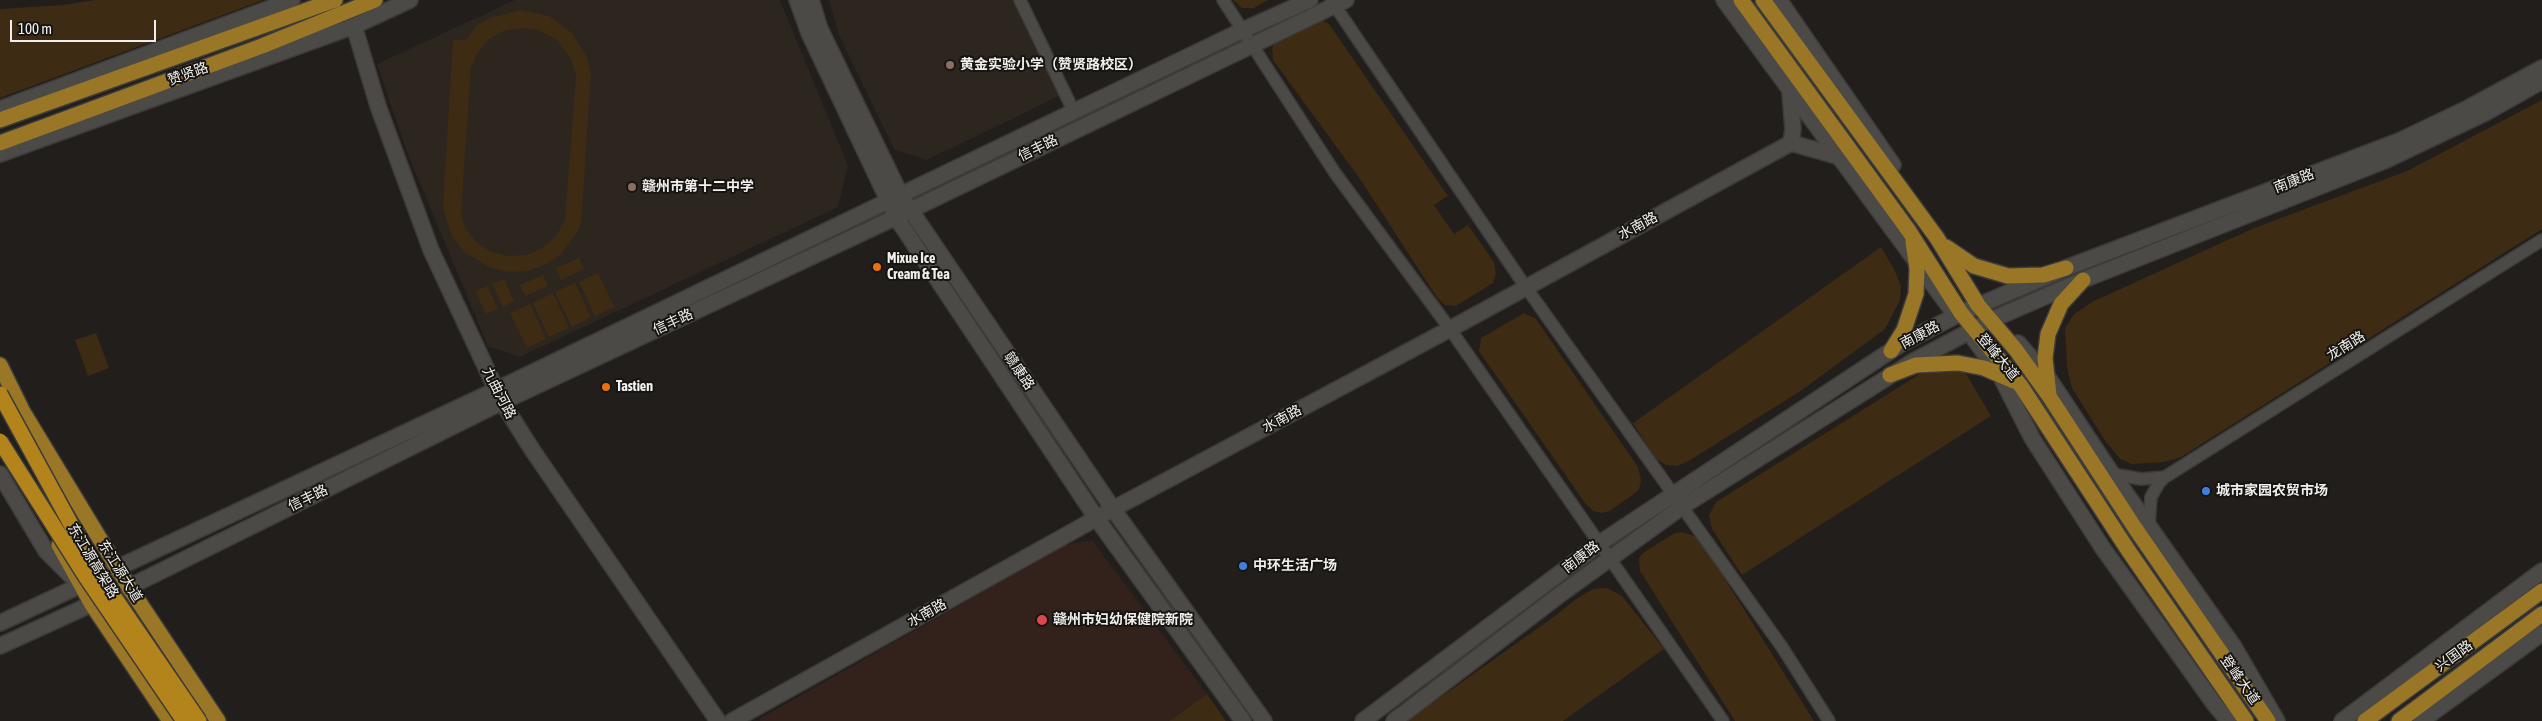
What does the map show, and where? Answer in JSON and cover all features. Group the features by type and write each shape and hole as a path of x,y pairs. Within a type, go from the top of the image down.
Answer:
{"highway":[{"name":"东江源高架路","path":"0,394 97,572 199,721"},
{"name":"东江源高架路","path":"0,441 86,577 184,721"}],"main road":[{"path":"0,109 292,0"},
{"path":"273,22 301,0"},
{"name":"赞贤路","path":"0,120 335,0"},
{"name":"赞贤路","path":"0,144 262,46 375,0"},
{"path":"0,154 354,26 410,0"},
{"name":"赣康路","path":"797,0 809,34 894,199 1097,519 1242,721"},
{"name":"赣康路","path":"811,0 820,29 894,199"},
{"name":"信丰路","path":"0,646 129,587 499,396 894,199 1241,31 1310,0"},
{"path":"1724,0 1790,93 1916,262 1959,314"},
{"name":"登峰大道","path":"1740,0 1909,231 1959,314 2021,386 2239,719"},
{"name":"登峰大道","path":"1764,0 1937,238 1981,304 2050,396 2135,528 2271,719"},
{"path":"1779,0 1957,256 1981,304"},
{"name":"信丰路","path":"0,622 80,584 903,213 1337,2"},
{"name":"九曲河路","path":"354,26 378,106 430,250 499,396 538,460 718,721"},
{"path":"262,46 308,43"},
{"name":"南康路","path":"1363,721 1600,543 1673,493 1891,351 1959,314 2066,268 2399,141 2468,108 2542,68"},
{"name":"南康路","path":"1394,721 1558,596 1683,506 1890,374 1971,330 2083,280 2384,161 2487,112 2542,81"},
{"path":"1790,93 1793,129 1791,143 1837,156"},
{"name":"水南路","path":"732,721 1113,510 1791,143"},
{"name":"赣康路","path":"903,213 1264,721"},
{"path":"1891,351 1904,330 1913,307 1917,282 1916,262 1909,231"},
{"path":"1937,238 1957,256 1985,270 2008,276 2043,275 2066,268"},
{"path":"2050,396 2046,346 2051,324 2064,300 2083,280"},
{"path":"1994,319 2047,376 2234,647 2271,719"},
{"path":"1971,330 1999,373 2032,438 2102,546 2215,705 2239,719"},
{"path":"1890,374 1916,366 1944,362 1971,364 1999,373 2021,386"},
{"name":"东江源大道","path":"0,364 23,412 129,587 218,721"},
{"path":"0,433 91,603 170,721"},
{"path":"0,474 46,551 80,584"},
{"path":"2342,721 2542,571"},
{"name":"兴国路","path":"2365,721 2542,591"},
{"name":"兴国路","path":"2399,721 2542,614"},
{"path":"2421,721 2542,633"}],"street":[{"path":"1020,0 1074,112"},
{"path":"1223,0 1241,31 1335,173 1450,329 1723,721"},
{"path":"1337,2 1525,286 1782,647 1829,721"},
{"name":"龙南路","path":"2165,477 2542,240"},
{"path":"2113,474 2141,479 2165,477"},
{"path":"2149,526 2151,497 2165,477"}],"shaded area":[{"path":"95,0 263,0 0,98 0,9 62,5"},
{"name":"赣州市第十二中学","path":"515,0 780,0 848,166 838,207 520,357 488,346 407,152 377,64"},
{"name":"黄金实验小学（赞贤路校区）","path":"829,0 1016,0 1061,95 927,160 894,149 839,35"},
{"path":"1233,0 1268,0 1254,8 1242,8"},
{"path":"520,10 549,16 572,33 587,57 591,75 581,222 578,231 561,254 545,265 527,271 508,272 489,267 464,252 452,236 443,208 453,40 466,40 476,26 490,18","holes":["519,28 536,29 557,40 571,59 576,75 565,220 556,236 543,248 526,255 508,256 491,252 476,242 465,228 461,212 471,67 478,52 489,39 503,31"]},
{"path":"1321,20 1329,24 1448,196 1434,205 1454,234 1468,225 1494,262 1496,273 1493,283 1456,306 1445,305 1438,299 1360,179 1273,60 1272,48 1275,41"},
{"path":"2542,100 2542,229 2181,457 2165,462 2132,464 2120,459 2104,439 2072,388 2067,367 2065,328 2074,314 2094,301 2254,228 2407,171"},
{"path":"1881,247 1894,269 1901,286 1900,300 1885,329 1802,390 1687,462 1677,466 1666,465 1655,458 1633,423"},
{"path":"579,258 584,269 561,280 556,268"},
{"path":"598,273 614,307 595,316 579,282"},
{"path":"543,275 548,286 525,296 520,285"},
{"path":"504,279 514,301 503,307 492,284"},
{"path":"575,283 591,317 572,327 555,292"},
{"path":"487,286 498,309 486,314 475,291"},
{"path":"553,293 569,328 549,337 533,303"},
{"path":"530,304 546,339 527,348 510,313"},
{"path":"1524,313 1536,319 1638,467 1641,480 1639,490 1610,511 1601,513 1593,511 1585,503 1479,351 1481,338"},
{"path":"96,333 109,368 88,376 75,340"},
{"path":"1926,370 1962,370 1991,416 1742,575 1712,529 1709,515 1716,502"},
{"path":"1682,532 1695,536 1701,541 1814,721 1735,721 1640,571 1639,558 1644,552 1675,533"},
{"name":"赣州市妇幼保健院新院","path":"1092,540 1207,694 1169,721 760,721 761,718 1065,545"},
{"path":"1607,588 1622,596 1664,649 1563,721 1407,721 1576,599 1593,589"},
{"path":"1207,694 1226,721 1169,721"}],"place":[{"name":"黄金实验小学（赞贤路校区）","path":"950,65"},
{"name":"赣州市第十二中学","path":"632,187"},
{"name":"Mixue Ice Cream & Tea","path":"877,267"},
{"name":"Tastien","path":"606,387"},
{"name":"城市家园农贸市场","path":"2206,491"},
{"name":"中环生活广场","path":"1243,566"},
{"name":"赣州市妇幼保健院新院","path":"1042,620"}]}
